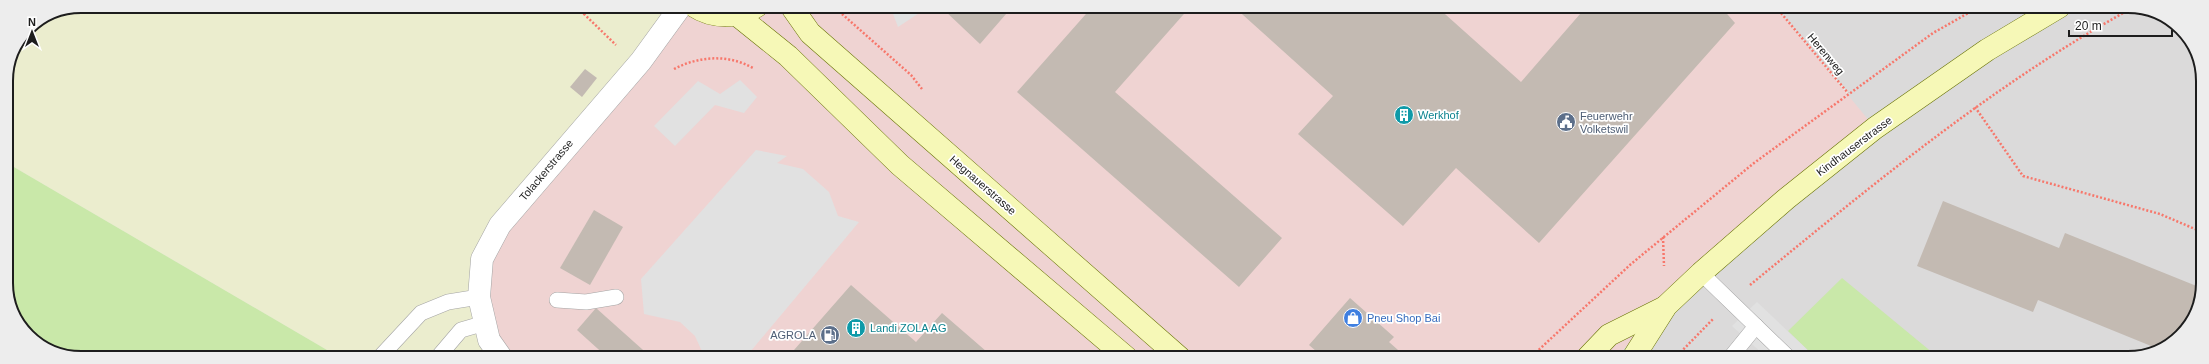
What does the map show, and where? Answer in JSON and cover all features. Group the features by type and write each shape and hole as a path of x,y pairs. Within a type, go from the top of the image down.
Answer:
{"main road":[{"path":"708,13 719,16 737,15 741,13"},
{"name":"Hegnauerstrasse","path":"796,13 810,33 1172,351"},
{"name":"Kindhauserstrasse","path":"1637,351 1666,306 1701,273 1786,199 1876,128 1987,50 2049,13"},
{"path":"737,15 788,56 900,165 1119,351"},
{"name":"Kindhauserstrasse","path":"1594,351 1609,335 1666,306"}],"street":[{"name":"Tolackerstrasse","path":"496,351 489,340 479,297 482,259 500,225 641,61 677,13"}],"lane":[{"path":"1701,273 1782,351"},
{"path":"386,351 421,313 448,302 479,297"},
{"path":"557,300 586,302 616,297"},
{"path":"443,351 461,330 486,323"},
{"path":"1736,351 1756,326"}],"path":[{"path":"584,13 610,42 641,61"},
{"name":"Herenweg","path":"1781,13 1848,93"},
{"path":"1538,351 1652,246 1754,163 1848,93 1932,34 1969,13"},
{"path":"1682,351 1730,301 1883,176 1975,107 2104,23 2123,13"},
{"path":"1975,107 2023,176 2160,214 2196,229"}],"shaded area":[{"path":"675,13 1781,13 1875,128 1666,306 1622,351 499,351 479,297 500,225"},
{"path":"893,13 919,13 898,27"},
{"path":"1781,13 2128,13 2146,15 2162,22 2179,36 2187,47 2195,67 2196,283 2192,305 2187,317 2173,334 2162,342 2142,350 2128,351 1622,351 1666,306 1848,93"},
{"path":"740,80 757,97 744,113 715,105 675,146 654,126 698,81 720,94"},
{"path":"756,150 787,156 777,163 803,169 829,192 838,216 859,222 751,351 702,351 695,336 680,322 644,314 641,279"},
{"path":"1757,302 1809,351 1760,351 1732,326"}],"green space":[{"path":"81,13 675,13 500,225 479,297 499,351 329,351 13,167 14,67 24,43 33,33 43,24 55,18 67,14"},
{"path":"13,167 329,351 81,351 63,349 39,337 27,325 22,317 14,297"},
{"path":"1842,278 1931,351 1809,351 1788,331"}],"building":[{"path":"947,13 1007,13 980,44"},
{"path":"1087,13 1185,13 1115,92 1282,238 1239,287 1017,92"},
{"path":"1241,13 1444,13 1521,82 1581,13 1726,13 1735,23 1539,243 1456,168 1403,226 1298,134 1333,96"},
{"path":"585,69 597,78 582,97 570,87"},
{"path":"1943,201 2059,248 2065,233 2196,286 2193,302 2186,318 2173,334 2152,347 2038,300 2033,312 1917,266"},
{"path":"594,210 623,227 590,285 560,268"},
{"name":"Landi ZOLA AG","path":"851,285 916,342 942,313 986,351 793,351"},
{"name":"Pneu Shop Bai","path":"1350,298 1394,337 1389,342 1399,351 1316,351 1309,345"},
{"path":"596,308 644,351 600,351 577,330"}],"place":[{"name":"Werkhof","path":"1404,115"},
{"name":"Feuerwehr Volketswil","path":"1566,122"},
{"name":"Pneu Shop Bai","path":"1353,318"},
{"name":"Landi ZOLA AG","path":"856,328"},
{"name":"AGROLA","path":"830,335"}]}
